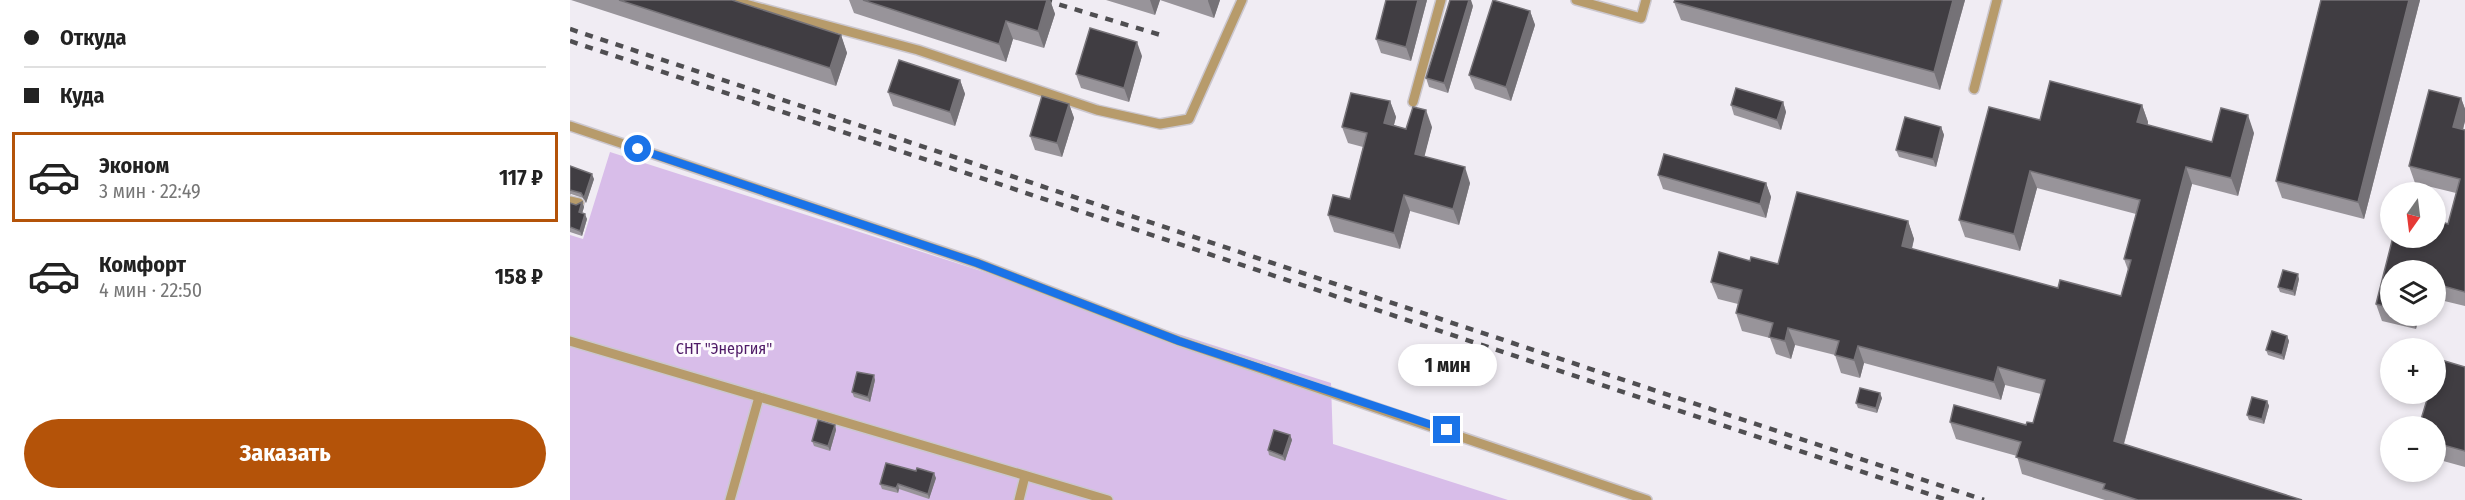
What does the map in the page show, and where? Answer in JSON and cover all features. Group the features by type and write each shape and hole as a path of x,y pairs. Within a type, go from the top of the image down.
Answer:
{"lane":[{"path":"730,0 918,50 1097,110 1160,124 1189,119 1242,0"},
{"path":"1413,102 1441,0"},
{"path":"1576,0 1641,18 1646,0"},
{"path":"1974,89 1997,0"},
{"path":"570,126 977,263 1179,341 1358,399 1647,500"},
{"path":"570,340 1108,500"},
{"path":"730,500 759,398"},
{"path":"1019,500 1025,476"}],"green space":[{"name":"СНТ \"Энергия\"","path":"610,152 1331,383 1333,444 1508,500 570,500 570,235 583,239"}],"building":[{"path":"619,0 732,0 841,35 830,68"},
{"path":"863,0 1047,0 1038,31 1006,21 999,44"},
{"path":"1386,0 1418,0 1406,47 1376,39"},
{"path":"1450,0 1469,0 1444,83 1426,78"},
{"path":"1493,0 1530,11 1506,87 1469,75"},
{"path":"1675,0 1953,0 1934,72 1674,2"},
{"path":"2321,0 2409,0 2358,202 2276,181"},
{"path":"1090,28 1137,42 1124,88 1076,74"},
{"path":"899,60 960,80 950,112 888,92"},
{"path":"2050,81 2142,105 2137,122 2212,142 2221,108 2248,115 2231,178 2186,167 2114,441 2302,500 2138,500 2103,489 2105,484 2016,457 2021,442 1950,422 1954,405 2026,425 2027,422 2033,423 2045,380 1998,367 1994,382 1858,346 1854,360 1835,355 1839,341 1788,328 1785,341 1769,337 1773,323 1736,313 1742,290 1711,282 1719,252 1750,261 1751,257 1778,264 1797,192 1908,221 1902,246 2058,288 2060,280 2121,296 2131,260 2124,259 2140,200 2030,171 2014,234 1959,220 1989,107 2040,120"},
{"path":"1736,88 1783,102 1777,120 1731,105"},
{"path":"2429,90 2461,98 2453,127 2465,130 2465,292 2446,287 2446,260 2387,260 2390,248 2446,248 2446,223 2448,224 2460,179 2409,166"},
{"path":"1351,93 1390,101 1384,123 1406,129 1413,107 1426,110 1415,154 1465,167 1453,209 1404,195 1394,233 1328,215 1333,195 1350,199 1367,133 1342,127"},
{"path":"1042,96 1069,104 1057,143 1030,136"},
{"path":"1905,117 1941,127 1933,159 1896,150"},
{"path":"1664,154 1766,183 1760,204 1658,175"},
{"path":"570,166 592,174 584,198 581,193 570,190"},
{"path":"582,202 579,212 585,214 580,231 570,227 570,203 576,205"},
{"path":"2283,270 2298,274 2293,291 2278,287"},
{"path":"2380,288 2380,305 2376,304"},
{"path":"2272,331 2287,336 2282,355 2266,350"},
{"path":"2446,361 2465,367 2465,451 2446,446 2446,416 2422,416 2426,404 2446,404"},
{"path":"857,372 874,375 868,397 852,392"},
{"path":"1860,388 1880,393 1876,408 1856,403"},
{"path":"2252,397 2267,401 2262,419 2247,415"},
{"path":"818,420 835,425 828,446 812,441"},
{"path":"1274,430 1290,435 1283,456 1268,450"},
{"path":"886,463 934,473 928,494 898,484 896,488 880,484"}],"railway":[{"path":"1044,0 1164,36"},
{"path":"570,29 1984,500"},
{"path":"570,41 1947,500"}],"route":[{"path":"638,149 977,263 1179,341 1447,430"}]}
